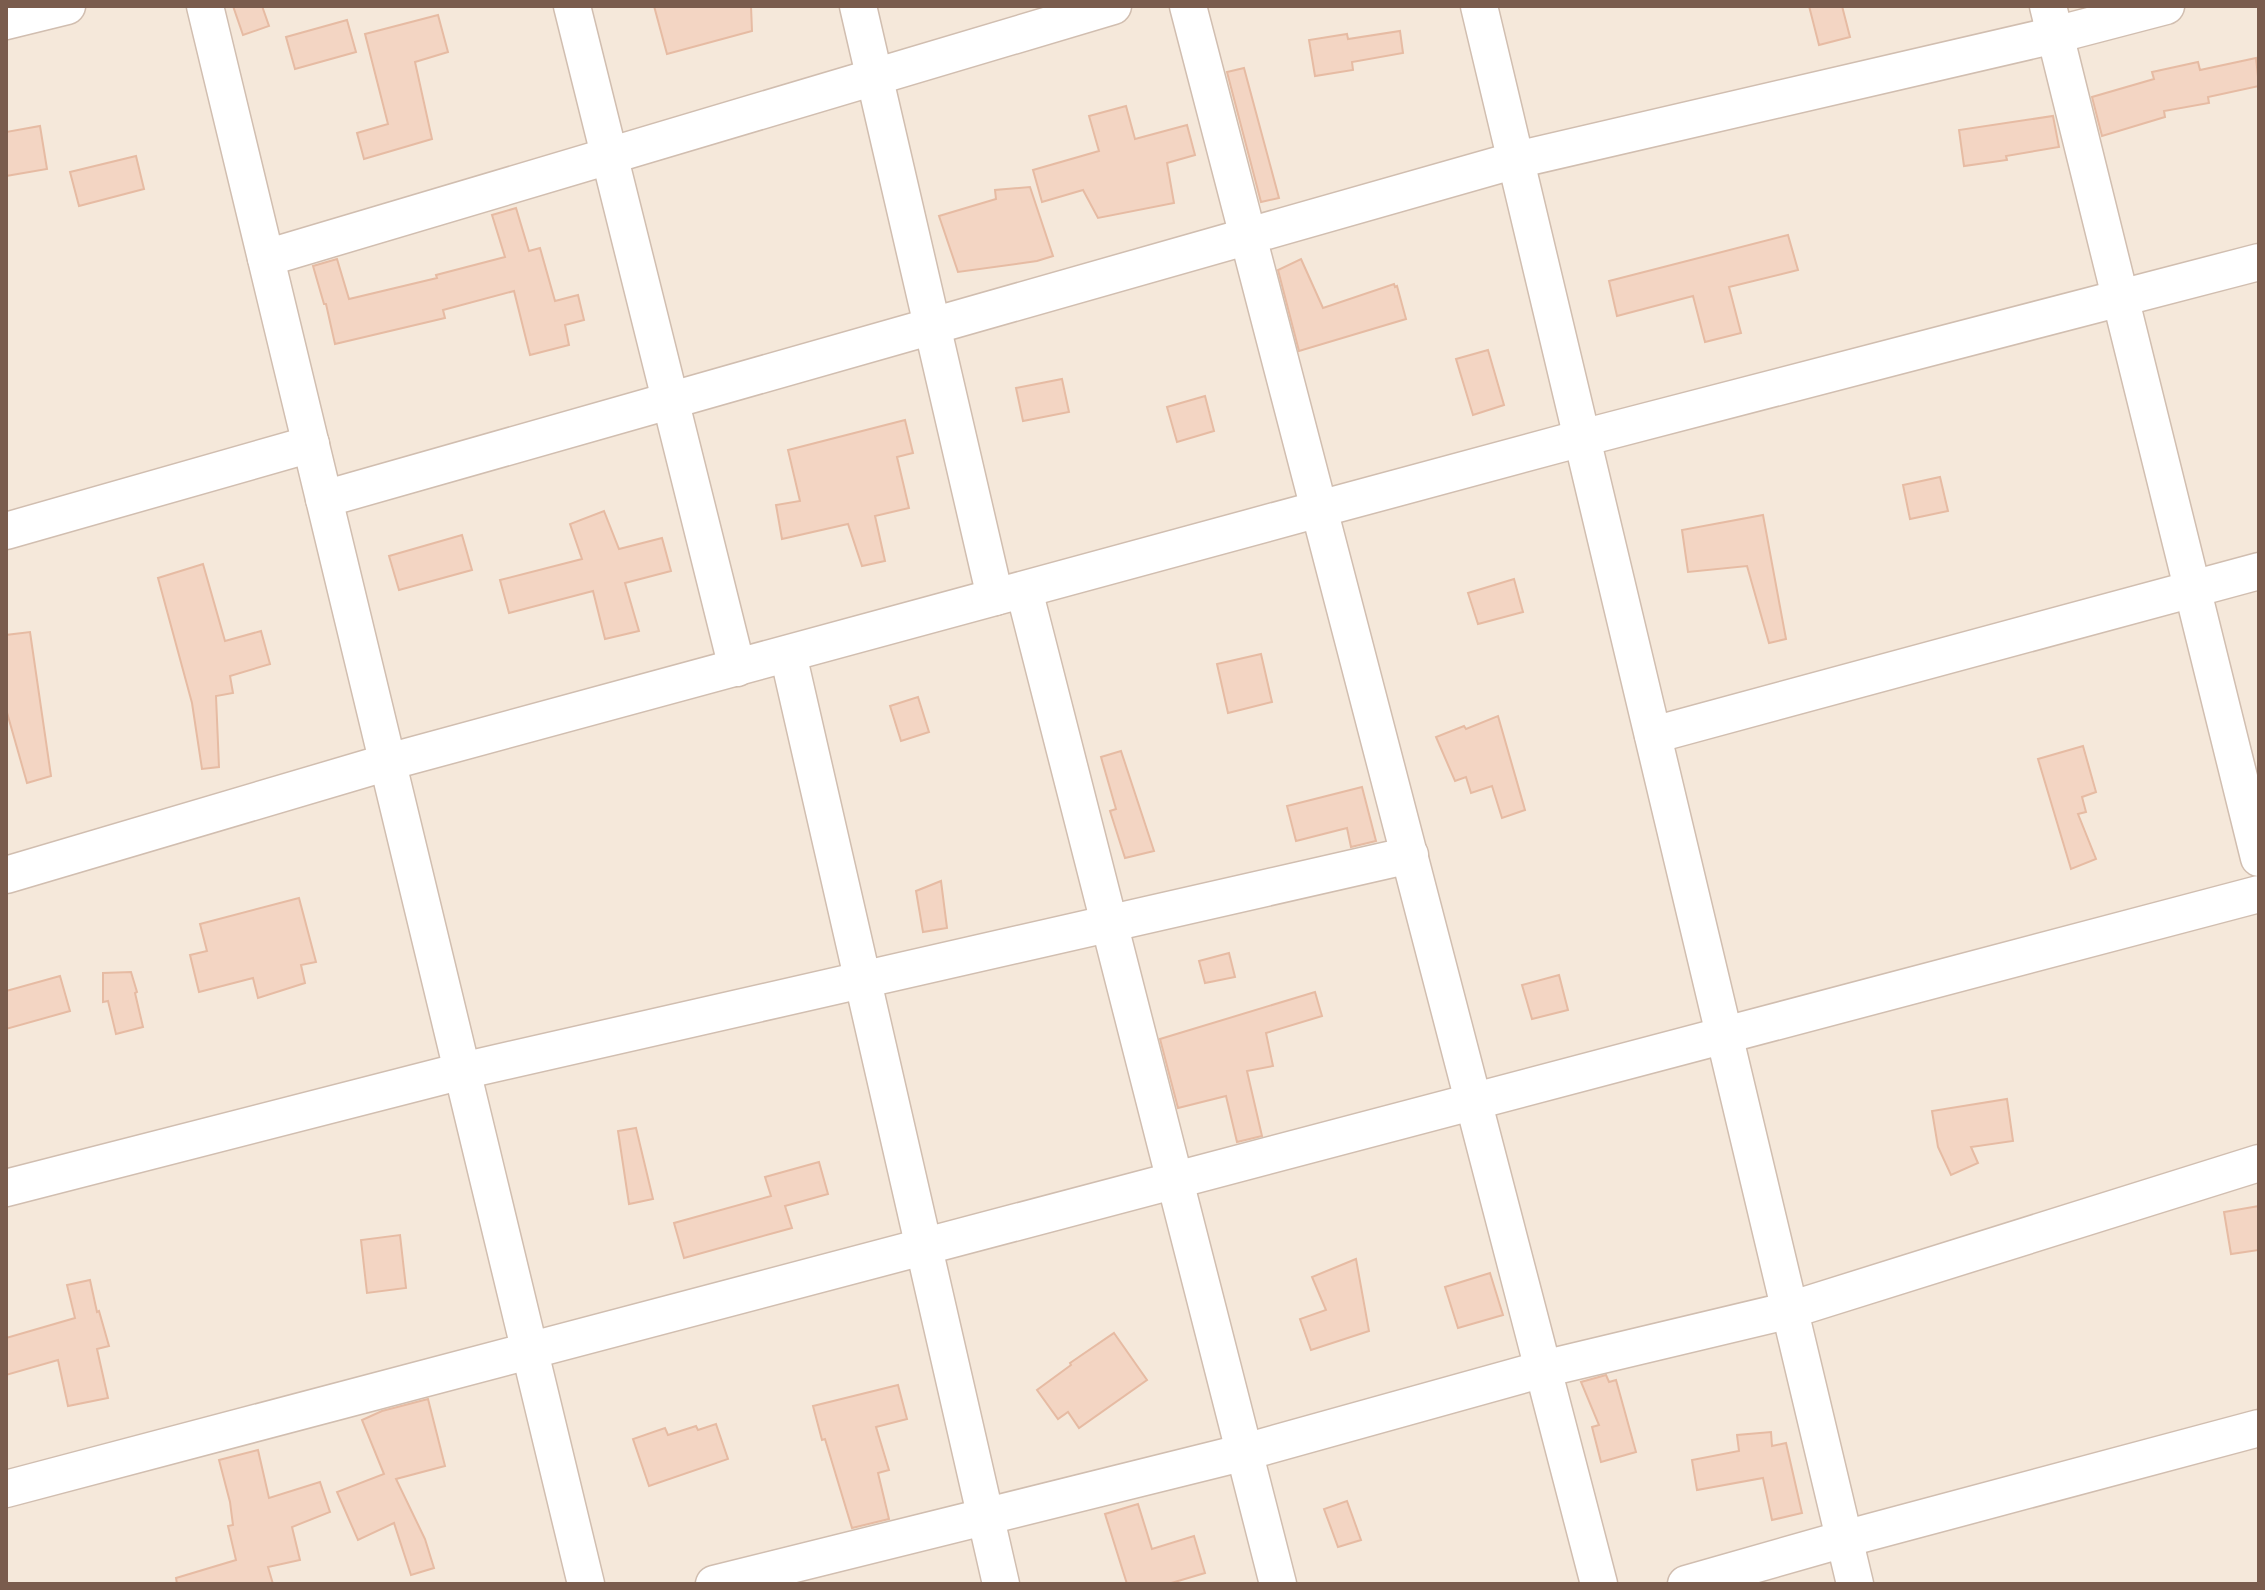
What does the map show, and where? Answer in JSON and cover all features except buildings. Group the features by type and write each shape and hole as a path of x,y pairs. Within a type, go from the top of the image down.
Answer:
{"street":[{"path":"6,21 67,6"},
{"path":"205,6 586,1584"},
{"path":"572,6 737,668"},
{"path":"858,6 933,326 1009,593 1109,924 1278,1584"},
{"path":"266,258 1113,6"},
{"path":"1188,6 1599,1584"},
{"path":"1479,6 1855,1584"},
{"path":"324,499 1516,160 2052,20 2166,6"},
{"path":"2052,20 2259,858"},
{"path":"6,875 388,762 1009,593 1582,438 2259,262"},
{"path":"6,531 311,444"},
{"path":"1653,735 2259,571"},
{"path":"788,654 1001,1584"},
{"path":"6,1188 462,1071 1410,855"},
{"path":"6,1489 2259,894"},
{"path":"714,1584 1245,1452 1543,1369 1790,1310 2259,1163"},
{"path":"1686,1584 2259,1428"}],"shaded area":[{"path":"6,6 2259,6 2259,1584 6,1584"}]}
